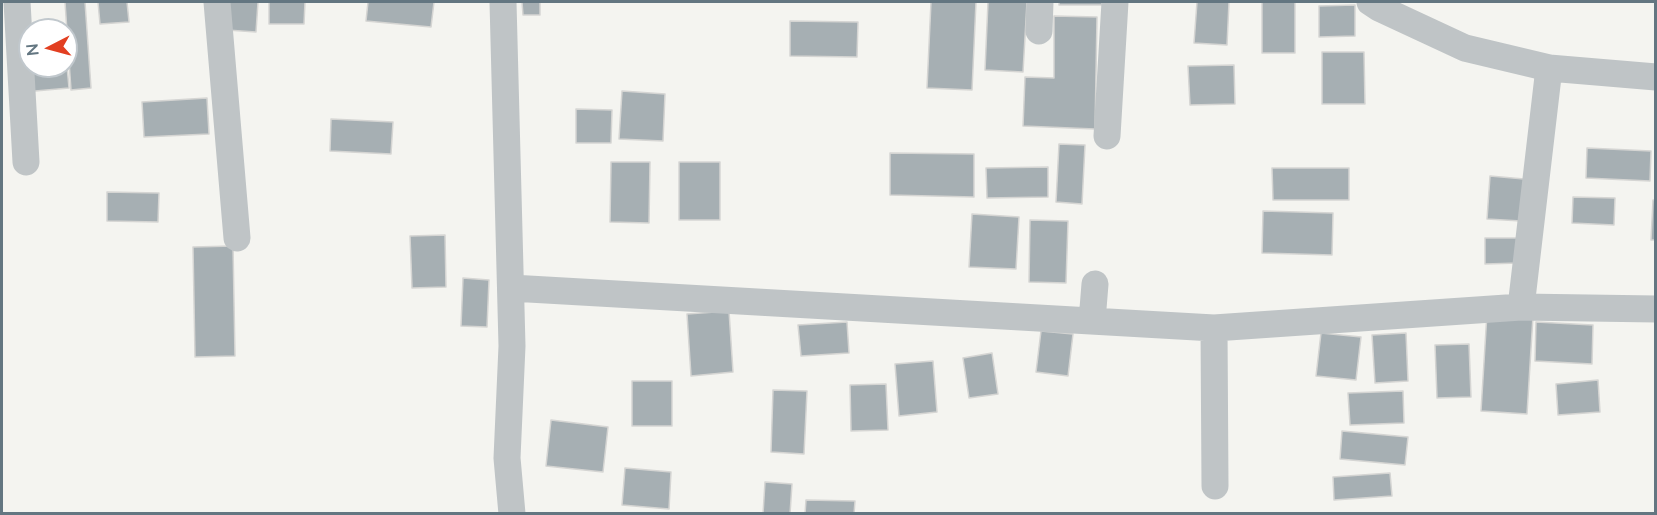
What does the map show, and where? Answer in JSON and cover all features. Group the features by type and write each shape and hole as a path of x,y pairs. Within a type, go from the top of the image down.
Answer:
{"street":[{"path":"17,2 26,162"},
{"path":"217,2 237,238"},
{"path":"503,2 512,346 507,458 512,513"},
{"path":"1039,31 1040,2"},
{"path":"1107,136 1115,2"},
{"path":"1370,2 1465,48 1549,69 1656,77"},
{"path":"1521,307 1549,69"},
{"path":"1092,321 1095,284"},
{"path":"511,288 1214,328 1521,307 1656,309"},
{"path":"1214,328 1215,486"}],"building":[{"path":"65,2 85,2 91,88 71,90 70,78 78,78 78,18 66,18"},
{"path":"98,2 127,2 129,22 100,24"},
{"path":"229,2 258,2 256,32 227,30"},
{"path":"269,2 305,2 304,24 269,24"},
{"path":"368,2 434,2 431,27 366,21"},
{"path":"522,2 540,2 540,15 523,15"},
{"path":"931,2 976,2 972,90 927,88"},
{"path":"988,2 1027,2 1023,72 985,70"},
{"path":"1059,2 1102,2 1102,5 1059,5"},
{"path":"1197,2 1229,2 1227,45 1194,43"},
{"path":"1262,2 1295,2 1295,53 1262,53"},
{"path":"1355,5 1355,36 1319,37 1319,6"},
{"path":"1054,16 1097,17 1095,129 1023,126 1025,77 1054,78"},
{"path":"790,21 858,22 857,57 790,56"},
{"path":"1322,52 1364,52 1365,104 1322,104"},
{"path":"1234,65 1235,104 1190,105 1188,66"},
{"path":"23,78 68,78 69,88 24,92"},
{"path":"622,91 665,94 663,141 619,139"},
{"path":"207,98 209,134 144,137 142,102"},
{"path":"576,109 612,110 611,143 576,143"},
{"path":"331,119 393,122 391,154 330,151"},
{"path":"1059,144 1085,145 1082,204 1056,202"},
{"path":"1587,148 1651,151 1650,181 1586,178"},
{"path":"890,153 974,154 974,197 890,195"},
{"path":"611,162 650,162 649,223 610,222"},
{"path":"679,162 720,162 720,220 679,220"},
{"path":"1048,167 1048,197 987,198 986,168"},
{"path":"1272,168 1349,168 1349,200 1273,200"},
{"path":"1490,176 1524,179 1521,221 1487,219"},
{"path":"107,192 159,193 158,222 107,221"},
{"path":"1573,197 1615,198 1614,225 1572,223"},
{"path":"1653,200 1656,200 1656,240 1651,240"},
{"path":"1263,211 1333,213 1332,255 1262,253"},
{"path":"972,214 1019,217 1016,269 969,267"},
{"path":"1030,220 1068,221 1066,283 1029,282"},
{"path":"445,235 446,287 412,288 410,236"},
{"path":"1485,238 1519,238 1519,263 1485,264"},
{"path":"233,246 235,356 195,357 193,247"},
{"path":"463,278 489,280 487,327 461,326"},
{"path":"729,311 733,372 691,376 687,314"},
{"path":"1487,313 1533,316 1527,414 1481,411"},
{"path":"847,322 849,353 801,356 798,325"},
{"path":"1536,322 1593,325 1592,364 1535,361"},
{"path":"1041,331 1073,334 1068,376 1036,372"},
{"path":"1321,333 1361,337 1356,380 1316,376"},
{"path":"1406,333 1408,381 1375,383 1372,335"},
{"path":"1469,344 1471,397 1437,398 1435,345"},
{"path":"992,353 998,394 969,398 963,358"},
{"path":"933,361 937,412 899,416 895,364"},
{"path":"1598,380 1600,412 1558,415 1556,384"},
{"path":"632,381 672,381 672,426 632,426"},
{"path":"886,384 888,430 851,431 850,385"},
{"path":"773,390 807,391 804,454 771,452"},
{"path":"1403,391 1404,423 1350,425 1348,393"},
{"path":"551,420 608,427 603,472 546,466"},
{"path":"1342,431 1408,437 1405,465 1340,459"},
{"path":"625,468 671,472 669,509 622,505"},
{"path":"1390,473 1392,496 1334,500 1333,477"},
{"path":"765,482 792,484 790,514 763,514"},
{"path":"806,500 855,501 854,514 805,514"}]}
